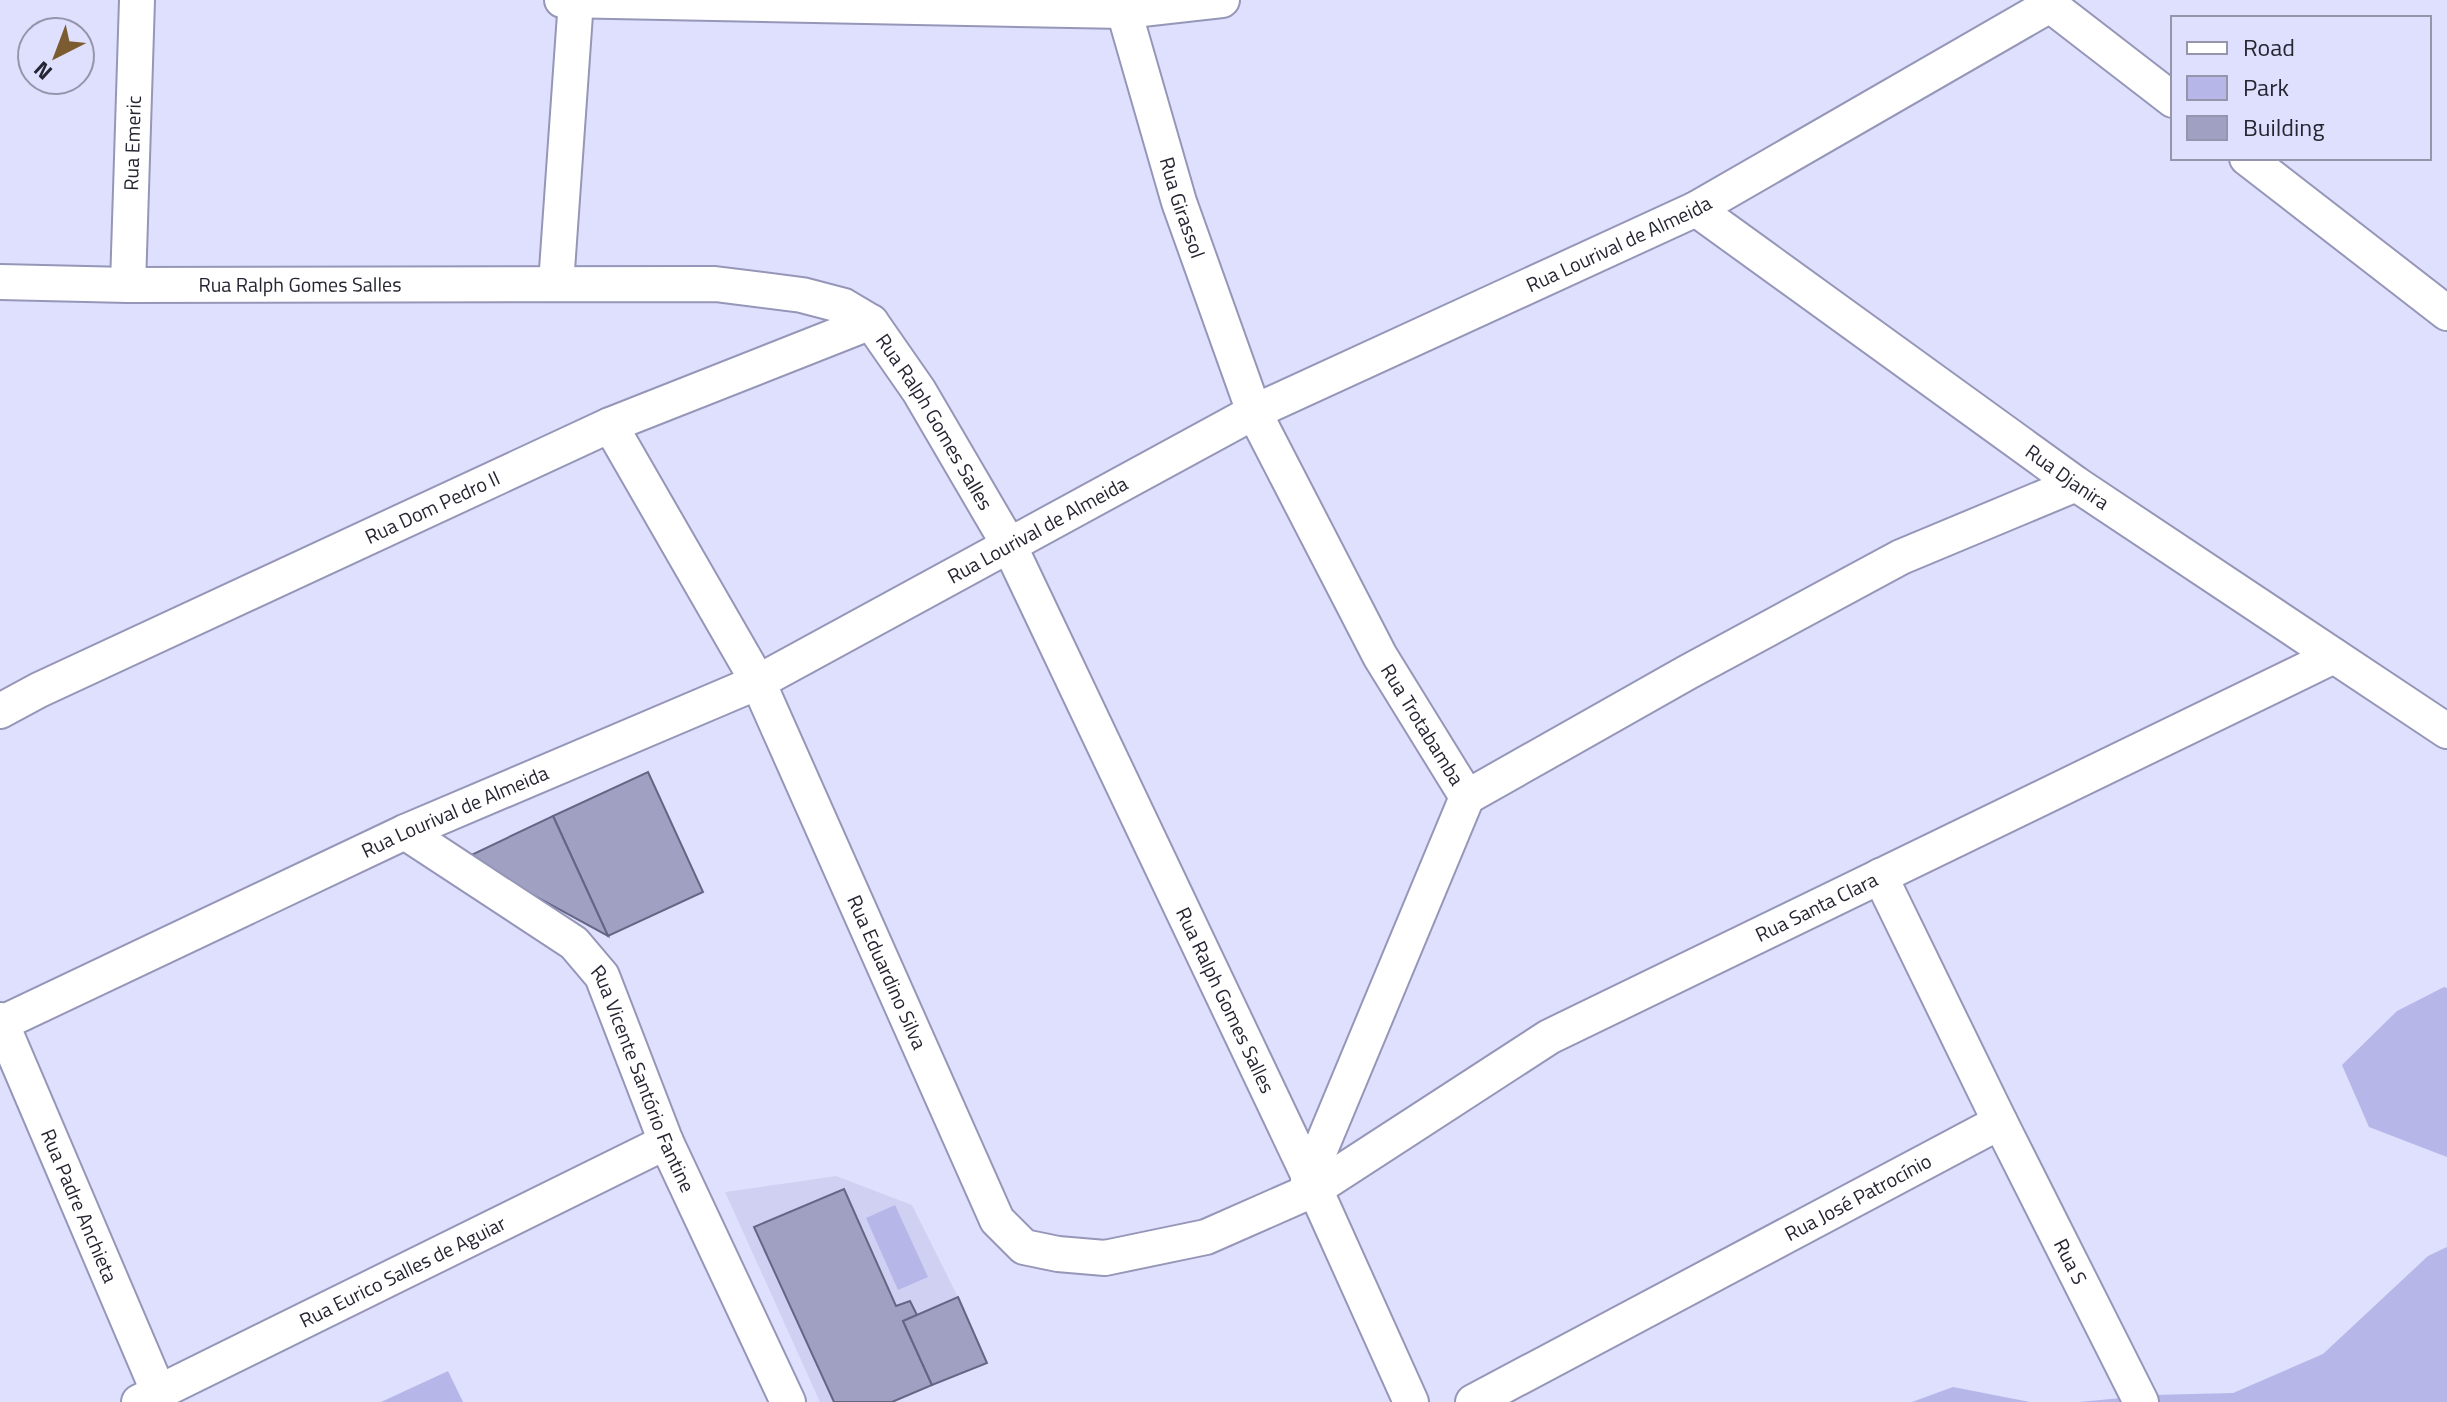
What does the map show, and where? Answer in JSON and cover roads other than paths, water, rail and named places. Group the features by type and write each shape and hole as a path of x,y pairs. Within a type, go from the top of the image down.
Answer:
{"street":[{"name":"Rua Emeric","path":"128,285 137,0"},
{"path":"562,0 1124,6 1222,0"},
{"path":"556,284 576,0"},
{"path":"2052,3 2171,98"},
{"name":"Rua Lourival de Almeida","path":"1,1022 405,832 758,682 1254,412 1696,209 2052,3"},
{"name":"Rua Girassol","path":"1124,6 1179,202 1254,412"},
{"path":"2250,160 2447,313"},
{"name":"Rua Djanira","path":"1696,209 2076,484 2447,731"},
{"name":"Rua Ralph Gomes Salles","path":"0,282 128,285 715,284 802,295 844,306 871,322 919,391 1009,545 1312,1184 1411,1402"},
{"name":"Rua Dom Pedro II","path":"0,711 39,690 610,425 871,322"},
{"name":"Rua Trotabamba","path":"1254,412 1380,656 1467,797 1312,1184"},
{"name":"Rua Eduardino Silva","path":"610,425 758,682 997,1220 1024,1247 1105,1258 1206,1237 1312,1184"},
{"path":"1467,797 1688,672 1901,557 2076,484"},
{"name":"Rua Santa Clara","path":"1312,1184 1549,1037 2334,656"},
{"path":"0,684 39,690"},
{"name":"Rua Vicente Santório Fantine","path":"405,832 574,943 602,976 666,1142 788,1402"},
{"path":"1880,876 2000,1122"},
{"name":"Rua Padre Anchieta","path":"1,1022 149,1398"},
{"name":"Rua José Patrocínio","path":"1473,1402 2000,1122"},
{"name":"Rua S","path":"2000,1122 2141,1402"},
{"name":"Rua Eurico Salles de Aguiar","path":"149,1398 666,1142"}]}
